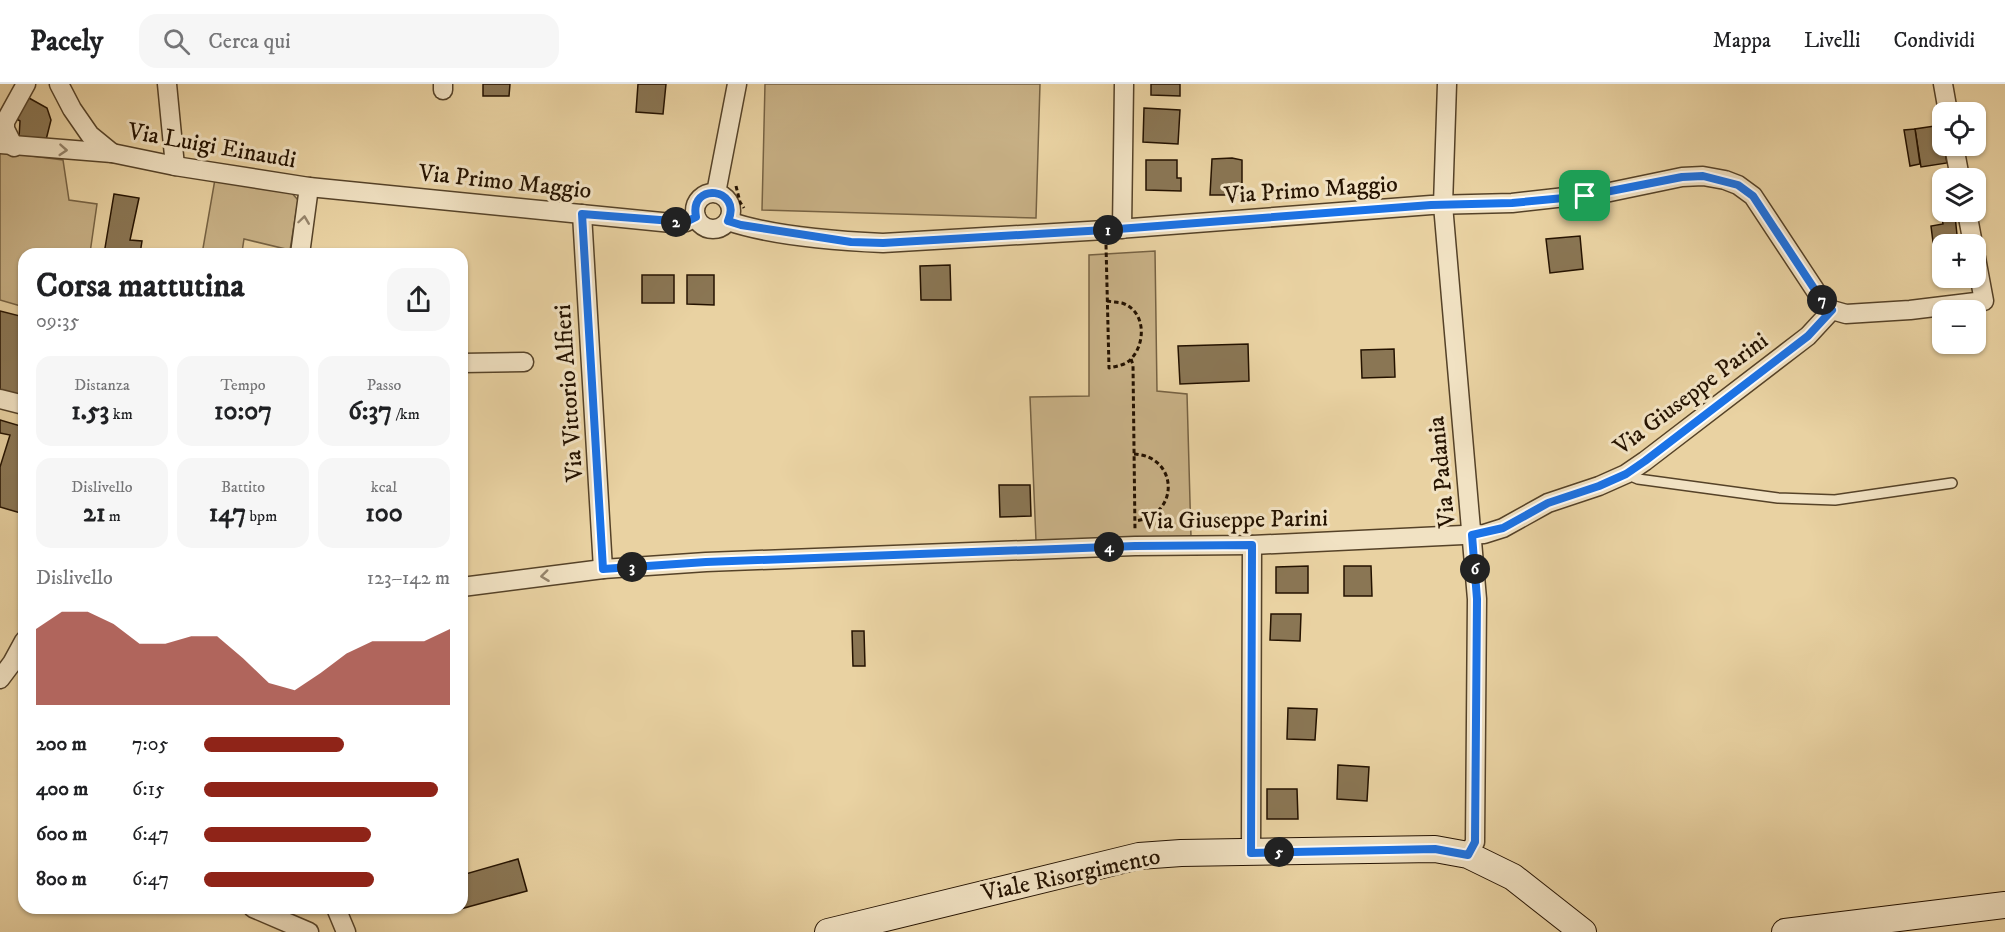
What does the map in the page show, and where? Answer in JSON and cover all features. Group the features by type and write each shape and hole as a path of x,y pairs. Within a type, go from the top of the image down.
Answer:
{"street":[{"path":"7,145 5,122 26,84"},
{"name":"Via Luigi Einaudi","path":"59,84 72,109 90,135 112,153"},
{"path":"167,84 175,166"},
{"path":"716,193 737,84"},
{"path":"1114,229 1124,84"},
{"name":"Via Padania","path":"1447,84 1443,205 1477,599 1475,842 1468,855"},
{"path":"1942,84 1946,102"},
{"name":"Via Luigi Einaudi","path":"7,145 112,153 175,166 309,187 301,248"},
{"name":"Via Primo Maggio","path":"728,221 758,229 851,242 883,243 1443,205 1512,203 1585,196 1682,177 1703,176 1738,185 1753,196 1823,302 1832,310"},
{"name":"Via Primo Maggio","path":"309,187 672,222 686,222 696,217"},
{"path":"716,193 730,204 730,215 724,225 714,229 703,226 696,217 695,206 705,194 716,193"},
{"name":"Via Vittorio Alfieri","path":"582,214 603,569"},
{"path":"1832,310 1846,314 1910,310 1984,301 1982,288"},
{"name":"Via Giuseppe Parini","path":"468,586 603,569 706,562 1135,546 1252,545 1472,535 1503,528 1548,503 1599,486 1626,474 1808,336 1832,310"},
{"path":"468,363 524,362"},
{"path":"0,399 18,404"},
{"path":"1251,853 1252,545"},
{"path":"0,679 18,652"},
{"name":"Viale Risorgimento","path":"828,932 1139,856 1181,853 1435,849 1468,855 1513,878 1583,932"},
{"path":"1785,932 2005,905"},
{"path":"267,914 309,932"},
{"path":"338,914 345,932"}],"lane":[{"path":"1626,474 1638,479 1767,497 1835,500 1952,483"}],"path":[{"path":"735,179 740,202 758,219 758,229"},
{"path":"1107,301 1123,304 1132,311 1140,321 1143,332 1142,343 1131,359 1124,364 1109,368 1107,301 1114,229"},
{"path":"1131,359 1133,365 1135,546"},
{"path":"1134,454 1154,460 1164,470 1169,482 1168,496 1155,515 1146,520 1135,521"}],"shaded area":[{"path":"765,84 1040,84 1036,218 762,210"},
{"path":"0,152 63,160 69,200 97,204 91,248 18,248 18,305 0,300"},
{"path":"215,179 289,190 298,200 290,248 244,239 243,248 203,248"},
{"path":"1155,251 1157,391 1187,394 1191,537 1036,541 1030,397 1089,396 1089,255"}],"building":[{"path":"483,84 510,84 509,96 483,96"},
{"path":"638,84 666,84 663,114 636,112"},
{"path":"1151,84 1180,84 1180,96 1151,95"},
{"path":"29,98 47,108 51,120 46,140 19,138 20,121 15,118"},
{"path":"1144,108 1180,110 1178,144 1143,142"},
{"path":"1932,126 1932,156 1946,156 1947,163 1921,167 1915,129"},
{"path":"1915,129 1920,164 1910,166 1904,130"},
{"path":"1212,159 1242,160 1242,195 1210,195"},
{"path":"1146,160 1177,160 1177,178 1181,178 1181,191 1146,190"},
{"path":"114,194 139,198 130,240 142,241 141,248 105,248"},
{"path":"1943,222 1956,222 1957,234 1932,234 1931,226 1943,224"},
{"path":"1580,236 1583,269 1550,273 1546,239"},
{"path":"950,265 951,300 921,300 920,266"},
{"path":"642,275 674,275 674,303 642,303"},
{"path":"687,275 714,275 714,305 687,304"},
{"path":"0,311 18,316 18,396 0,390"},
{"path":"1248,344 1249,381 1180,384 1178,346"},
{"path":"1394,349 1395,377 1362,378 1361,350"},
{"path":"0,420 18,425 18,512 0,507 0,467 10,435 0,433"},
{"path":"999,485 1030,485 1031,516 1000,517"},
{"path":"1308,566 1308,593 1276,593 1276,567"},
{"path":"1344,566 1371,566 1372,596 1344,596"},
{"path":"1271,614 1301,614 1300,641 1270,640"},
{"path":"852,631 864,631 865,666 853,666"},
{"path":"1288,708 1317,709 1315,740 1287,739"},
{"path":"1338,765 1369,767 1367,801 1337,799"},
{"path":"1267,789 1297,789 1298,819 1267,819"},
{"path":"518,859 527,891 468,907 468,873"}],"route":[{"path":"1703,176 1738,185 1753,196 1823,302 1832,310 1808,336 1626,474 1599,486 1548,503 1503,528 1472,535 1477,599 1475,842 1468,855 1435,849 1251,853 1252,545 1135,546 706,562 603,569 582,214 686,222 696,217 695,206 701,197 705,194 716,193 722,195 730,204 728,221 741,225 851,242 883,243 1105,230 1431,205 1512,203 1585,196 1682,177 1703,176"}]}
